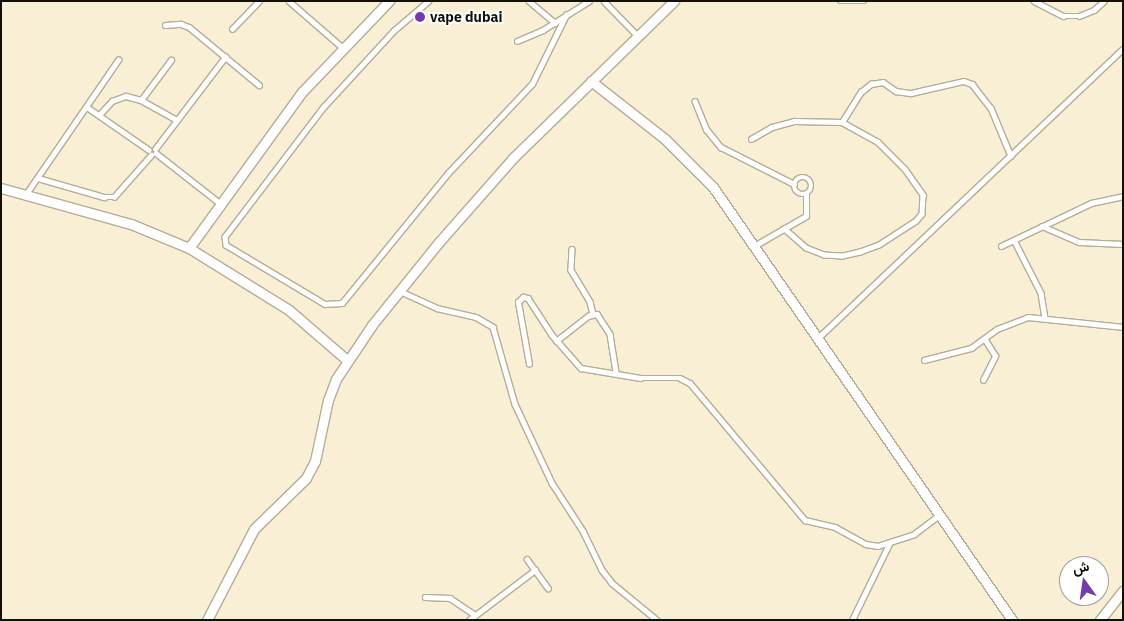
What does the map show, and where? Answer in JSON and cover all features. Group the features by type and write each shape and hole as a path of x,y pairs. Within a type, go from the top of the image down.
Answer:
{"street":[{"path":"189,248 284,116 342,47 388,1"},
{"path":"207,620 254,529 306,478 315,461 328,400 347,360 400,290 513,158 674,1"},
{"path":"591,81 690,162 713,187 1012,620"},
{"path":"1,188 131,224 189,248 288,310 347,360"},
{"path":"1100,620 1123,591"}],"lane":[{"path":"232,29 259,1"},
{"path":"288,1 342,47"},
{"path":"429,1 394,31 324,107 224,237 229,247 331,306 342,303 448,173 532,84 566,15"},
{"path":"529,1 555,23"},
{"path":"517,41 555,23 589,1"},
{"path":"604,1 638,36"},
{"path":"840,1 864,1"},
{"path":"1034,1 1063,16 1079,16 1094,10 1104,1"},
{"path":"165,25 189,27 259,85"},
{"path":"818,338 1123,49"},
{"path":"38,178 114,197 152,152 225,57"},
{"path":"26,194 118,60"},
{"path":"141,100 171,60"},
{"path":"842,122 861,92 871,84 883,82 896,90 911,93 964,81 972,84 991,108 1011,156"},
{"path":"99,115 119,98 141,100 177,120"},
{"path":"695,101 707,130 721,147 794,184 797,193 806,195"},
{"path":"87,107 152,152 221,204"},
{"path":"751,139 772,127 794,121 842,122 878,142 905,169 923,195 922,214 906,230 879,245 842,256 824,255 806,248 784,229"},
{"path":"794,184 801,177 810,179 813,188 806,195"},
{"path":"754,246 808,214 806,195"},
{"path":"1001,246 1091,203 1123,196"},
{"path":"1042,226 1079,242 1123,244"},
{"path":"1014,240 1041,293 1044,317"},
{"path":"572,249 571,270 590,302 592,314"},
{"path":"400,290 437,308 476,317 493,327 498,335 515,404 552,483 584,531 607,576 657,620"},
{"path":"529,364 518,302 521,298 528,298 556,341 581,368 616,372 640,378 680,378 690,382 798,515 805,520 835,527 866,544 889,544 914,534 940,516"},
{"path":"556,341 592,314 601,316 608,327 616,372"},
{"path":"924,360 956,354 985,340 1012,321 1044,317 1123,327"},
{"path":"983,380 995,356 985,340"},
{"path":"852,620 889,544"},
{"path":"527,559 548,588"},
{"path":"469,620 535,570"},
{"path":"425,597 450,598 475,616"}],"place":[{"name":"vape dubai","path":"420,17"}]}
